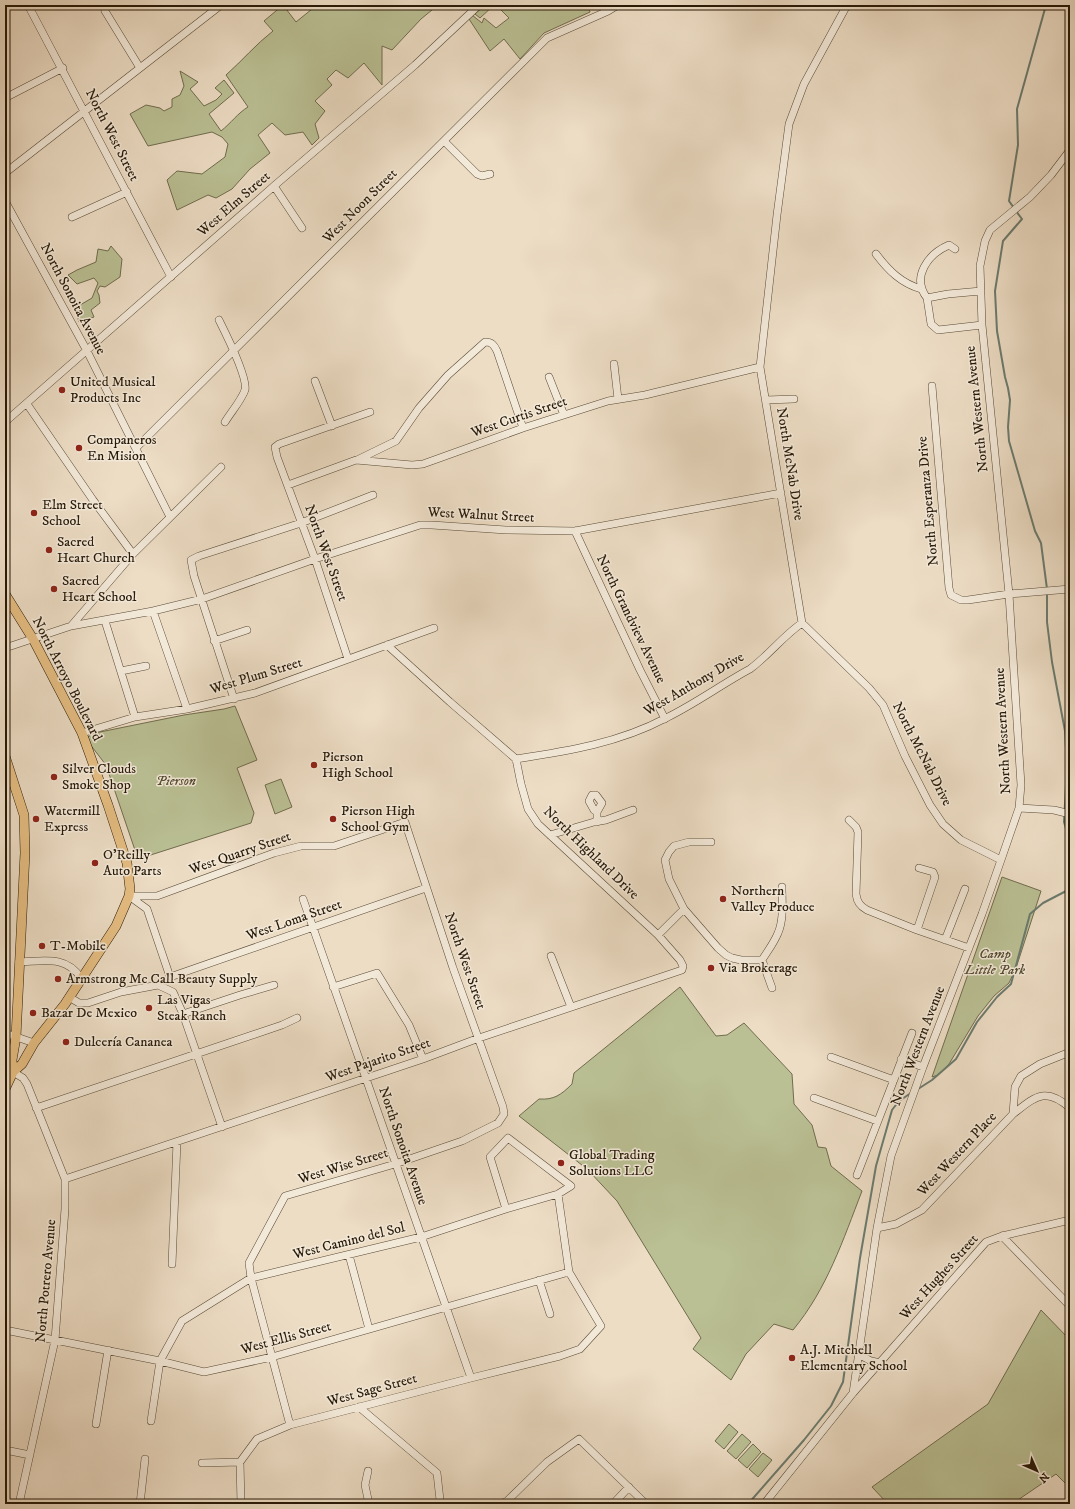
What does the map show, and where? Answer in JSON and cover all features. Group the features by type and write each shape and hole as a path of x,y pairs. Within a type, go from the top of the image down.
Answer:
{"main road":[{"name":"North Arroyo Boulevard","path":"5,594 33,639 82,733 127,863 130,889 129,896 116,926 69,997 34,1043 22,1064 13,1072"},
{"path":"5,756 24,815 25,853 16,1037 12,1060 13,1072 5,1089"}],"street":[{"name":"North West Street","path":"28,5 63,68 171,277"},
{"path":"5,173 221,5"},
{"name":"West Elm Street","path":"5,422 274,186 415,65 480,5"},
{"name":"West Noon Street","path":"136,448 548,38 618,5"},
{"name":"North McNab Drive","path":"847,5 804,84 789,124 760,367 802,623 869,688 883,704 905,756 930,805 943,824 961,840 1001,860"},
{"path":"105,11 140,68"},
{"path":"5,98 63,68"},
{"path":"444,141 477,174 482,176 490,174"},
{"name":"North Western Avenue","path":"852,1393 877,1228 891,1156 923,1067 970,948 1019,808 1020,784 1009,594 982,325 981,259 985,241 990,230 1030,197 1070,150"},
{"path":"274,186 302,228"},
{"path":"72,217 127,192"},
{"name":"North Sonoita Avenue","path":"5,201 87,351 170,517"},
{"path":"921,290 921,275 926,264 938,249 949,245 955,248"},
{"path":"876,254 887,269 899,279 921,290 927,298 931,324 938,330 982,325"},
{"path":"927,298 948,294 981,291"},
{"path":"218,320 234,350 245,386 243,394 225,422"},
{"path":"356,460 396,440 448,374 485,342 490,342 495,346 523,428"},
{"path":"614,364 618,399"},
{"name":"West Curtis Street","path":"288,485 356,460 412,465 423,464 564,414 618,399 645,395 760,367"},
{"path":"549,377 564,414"},
{"path":"315,381 332,426 370,412"},
{"name":"North Esperanza Drive","path":"932,386 950,592 955,598 961,600 1009,594"},
{"path":"766,400 794,399"},
{"path":"27,404 93,500 133,554"},
{"name":"North West Street","path":"332,426 279,444 275,448 315,559 348,659"},
{"path":"71,626 133,554 221,467"},
{"name":"West Walnut Street","path":"5,648 71,626 105,621 202,599 315,559 420,525 426,524 506,530 575,530 781,493"},
{"path":"234,698 214,641 194,576 191,562 192,559 301,523 373,495"},
{"name":"North Grandview Avenue","path":"575,530 640,670 666,719"},
{"path":"1009,594 1070,590"},
{"path":"153,611 187,709"},
{"path":"105,621 122,671 135,717"},
{"name":"West Anthony Drive","path":"516,759 591,746 666,719 750,669 792,630 802,623"},
{"name":"West Plum Street","path":"82,733 135,717 187,709 255,693 434,628"},
{"path":"214,641 247,630"},
{"path":"388,645 450,702 516,759"},
{"path":"122,671 146,666"},
{"name":"North Highland Drive","path":"516,759 528,809 538,824 658,935 676,954"},
{"path":"1019,808 1054,810 1070,814"},
{"path":"550,835 606,820 633,810"},
{"path":"597,812 597,822"},
{"path":"849,820 856,827 858,832 856,894 858,902 861,906 867,910 917,930 970,948"},
{"name":"North West Street","path":"405,822 463,997 504,1107"},
{"name":"West Quarry Street","path":"129,896 157,896 274,853 301,846 334,846 405,822"},
{"path":"711,842 700,841 683,843 674,846 665,860 669,879 684,909 726,955 741,960 762,960"},
{"path":"917,930 935,877 934,873 919,868"},
{"path":"762,960 778,934 782,907 782,887"},
{"name":"West Loma Street","path":"129,896 147,909 170,978 426,888"},
{"path":"945,940 965,889"},
{"name":"North Sonoita Avenue","path":"303,899 470,1378"},
{"path":"658,935 684,909"},
{"name":"West Pajarito Street","path":"65,1180 366,1079 479,1038 682,970 682,966 676,954"},
{"path":"551,956 571,1008"},
{"path":"762,960 772,988"},
{"path":"19,962 56,961 68,964 81,978"},
{"path":"333,987 377,973 409,1025 422,1059"},
{"path":"69,997 79,1003 88,1003 121,992 158,985 173,992 183,1014 222,1127"},
{"path":"183,1014 274,985"},
{"path":"36,1108 282,1025 297,1018"},
{"path":"5,1033 34,1043"},
{"path":"857,1175 912,1033"},
{"name":"West Western Place","path":"877,1228 896,1224 922,1210 1013,1114 1015,1087 1021,1076 1040,1064 1070,1052"},
{"path":"831,1058 894,1080"},
{"path":"902,1058 923,1067"},
{"name":"North Potrero Avenue","path":"13,1072 23,1078 27,1084 65,1180 65,1209 55,1340 19,1504"},
{"path":"1013,1114 1036,1097 1046,1095 1057,1098 1070,1108"},
{"path":"814,1098 877,1121"},
{"name":"West Wise Street","path":"290,1425 251,1278 249,1263 286,1196 395,1164 462,1141 498,1123 504,1114 504,1107"},
{"name":"West Camino del Sol","path":"160,1361 182,1321 251,1278 421,1237 506,1209 558,1194 571,1186 508,1138 490,1156 506,1209"},
{"path":"172,1264 177,1142"},
{"path":"558,1194 569,1272"},
{"name":"West Hughes Street","path":"764,1504 852,1393 881,1362 981,1247 989,1240 1002,1236 1070,1220"},
{"path":"1002,1236 1070,1306"},
{"path":"349,1255 369,1329"},
{"name":"West Ellis Street","path":"5,1330 108,1350 204,1372 272,1357 569,1272"},
{"name":"West Sage Street","path":"240,1462 257,1439 290,1425 560,1356 580,1349 601,1326 569,1272"},
{"path":"539,1280 550,1314"},
{"path":"96,1424 108,1350"},
{"path":"858,1354 871,1361 881,1362"},
{"path":"151,1422 160,1361"},
{"path":"359,1407 438,1472 440,1500 438,1504"},
{"path":"501,1504 507,1501 547,1462 579,1439 646,1504"},
{"path":"5,1450 30,1455"},
{"path":"140,1504 145,1459"},
{"path":"202,1463 240,1462 241,1504"},
{"path":"368,1471 365,1485 369,1504"},
{"path":"613,1504 629,1487"}],"green space":[{"path":"283,5 296,22 317,5 438,5 421,19 392,50 382,46 382,85 364,63 348,78 336,70 327,79 332,85 315,101 325,111 315,124 319,138 312,145 303,132 285,135 272,123 258,135 270,153 250,169 232,189 216,198 208,195 177,210 167,180 177,171 202,174 225,157 228,144 222,137 212,132 148,146 130,114 146,105 160,108 164,111 172,107 172,99 180,95 184,86 180,71 198,82 190,89 204,106 216,100 222,94 215,88 224,80 234,93 209,114 221,131 248,107 226,75 273,31 264,21"},
{"path":"485,5 494,5 480,18 475,14"},
{"path":"496,5 587,5 590,12 544,33 520,59 504,39 490,51 469,19 472,15 482,23 484,18 496,28 509,18"},
{"path":"111,246 122,259 120,277 105,287 100,286 97,291 100,303 91,310 94,317 79,322 75,308 92,298 98,283 94,278 77,284 68,275 96,262 98,249 108,251"},
{"name":"Pierson","path":"235,706 257,760 237,768 254,813 251,823 138,859 106,765 89,743 89,736 95,733"},
{"path":"281,779 292,807 275,814 265,785"},
{"name":"Camp Little Park","path":"1002,877 1041,891 1016,968 1009,983 994,996 978,1016 949,1064 938,1075 932,1077"},
{"path":"680,987 716,1036 727,1035 744,1023 792,1074 794,1104 812,1125 818,1147 826,1148 831,1166 862,1191 833,1264 825,1281 805,1314 793,1330 774,1324 746,1354 731,1380 693,1349 701,1338 617,1201 587,1169 519,1116 539,1099 553,1098 564,1091 572,1084 574,1073"},
{"path":"1041,1310 1070,1340 1070,1488 1056,1474 1012,1504 888,1504 872,1487 988,1404"},
{"path":"729,1424 738,1432 724,1449 715,1441"},
{"path":"742,1434 751,1442 736,1459 727,1451"},
{"path":"753,1444 761,1452 747,1468 738,1460"},
{"path":"763,1453 772,1460 758,1477 749,1469"}],"waterway":[{"path":"1014,208 1009,201 1018,145 1017,109 1046,5"},
{"path":"1016,211 1022,219 1003,241 995,291 997,331 1010,400 1008,427 1009,441 1035,531 1041,543 1047,589"},
{"path":"1047,593 1047,622 1052,662 1065,731 1067,766 1064,822 1070,842"},
{"path":"918,1089 932,1080 956,1059 977,1022 997,997 1011,984 1030,914 1043,903 1070,889"},
{"path":"748,1504 804,1440 831,1406 843,1382 860,1258 876,1166 892,1110 899,1101 911,1093"}],"place":[{"name":"United Musical Products Inc","path":"62,390"},
{"name":"Companeros En Mision","path":"79,448"},
{"name":"Elm Street School","path":"34,513"},
{"name":"Sacred Heart Church","path":"49,550"},
{"name":"Sacred Heart School","path":"54,589"},
{"name":"Pierson High School","path":"314,765"},
{"name":"Silver Clouds Smoke Shop","path":"54,777"},
{"name":"Watermill Express","path":"36,819"},
{"name":"Pierson High School Gym","path":"333,819"},
{"name":"O'Reilly Auto Parts","path":"95,863"},
{"name":"Northern Valley Produce","path":"723,899"},
{"name":"T-Mobile","path":"42,946"},
{"name":"Via Brokerage","path":"711,968"},
{"name":"Armstrong Mc Call Beauty Supply","path":"58,979"},
{"name":"Las Vigas Steak Ranch","path":"149,1008"},
{"name":"Bazar De Mexico","path":"33,1013"},
{"name":"Dulcería Cananea","path":"66,1042"},
{"name":"Global Trading Solutions LLC","path":"561,1163"},
{"name":"A.J. Mitchell Elementary School","path":"792,1358"}]}
